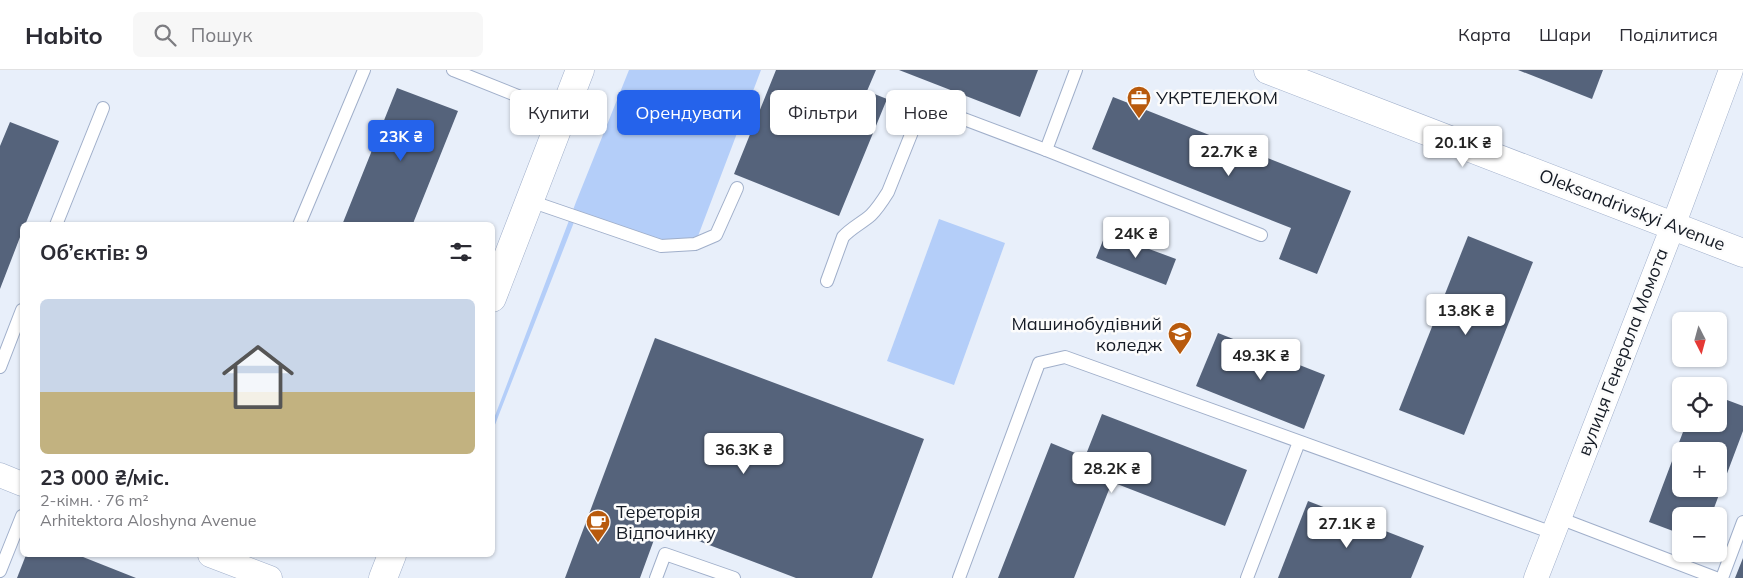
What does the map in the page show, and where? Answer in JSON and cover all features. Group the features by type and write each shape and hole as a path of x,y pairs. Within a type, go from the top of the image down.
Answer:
{"main road":[{"path":"572,90 580,70"},
{"name":"Oleksandrivskyi Avenue","path":"1268,70 1743,253"},
{"path":"495,290 555,135"},
{"path":"383,578 391,557"}],"street":[{"name":"вулиця Генерала Момота","path":"1536,578 1673,226 1731,70"},
{"path":"0,475 20,483"},
{"path":"215,557 270,578"}],"lane":[{"path":"299,222 364,70"},
{"path":"453,70 510,93"},
{"path":"1046,150 1076,70"},
{"path":"57,222 103,108"},
{"path":"827,281 843,237 848,231 871,215 882,203 918,117 922,112 930,108 940,110 1046,150 1261,234"},
{"path":"530,201 661,246 695,244 716,236 737,188"},
{"path":"0,367 20,315"},
{"path":"959,578 1039,363 1065,357 1299,442 1716,578"},
{"path":"1247,578 1299,442"},
{"path":"0,571 20,521"},
{"path":"1722,578 1743,522"},
{"path":"656,578 665,554 734,578"}],"shaded area":[{"path":"629,70 761,70 753,90 621,90"},
{"path":"617,100 617,135 736,135 695,244 661,246 576,217 495,425 495,416 576,202 603,135 607,135 607,125"},
{"path":"939,219 1005,243 954,385 887,361"}],"building":[{"path":"776,70 876,70 867,90 770,90 770,135 872,135 839,216 734,174 750,135 760,135 760,110"},
{"path":"899,70 1038,70 1020,117 966,96 966,90 950,90"},
{"path":"1518,70 1603,70 1592,99"},
{"path":"397,88 458,111 414,222 343,222"},
{"path":"876,95 886,99 876,126"},
{"path":"1113,97 1351,191 1317,274 1279,259 1291,228 1092,149"},
{"path":"10,122 59,141 26,222 20,222 20,237 0,289 0,146"},
{"path":"1106,233 1176,259 1166,285 1096,258"},
{"path":"1468,236 1533,262 1464,435 1399,410"},
{"path":"1218,333 1325,375 1304,429 1196,386"},
{"path":"655,338 924,439 872,578 796,578 659,526 640,578 565,578"},
{"path":"1727,400 1743,406 1743,431 1727,474 1727,442 1679,442 1683,432 1727,432"},
{"path":"1102,414 1247,470 1225,526 1112,482 1074,578 998,578 1051,443 1085,457"},
{"path":"1672,461 1672,497 1718,497 1714,507 1672,507 1672,531 1649,522"},
{"path":"1308,501 1424,546 1411,578 1278,578"},
{"path":"25,557 83,557 136,578 17,578"},
{"path":"1743,558 1743,578 1735,578"}],"place":[{"name":"УКРТЕЛЕКОМ","path":"1139,119"},
{"name":"Машинобудівний коледж","path":"1180,355"},
{"name":"Тереторія Відпочинку","path":"598,543"}]}
